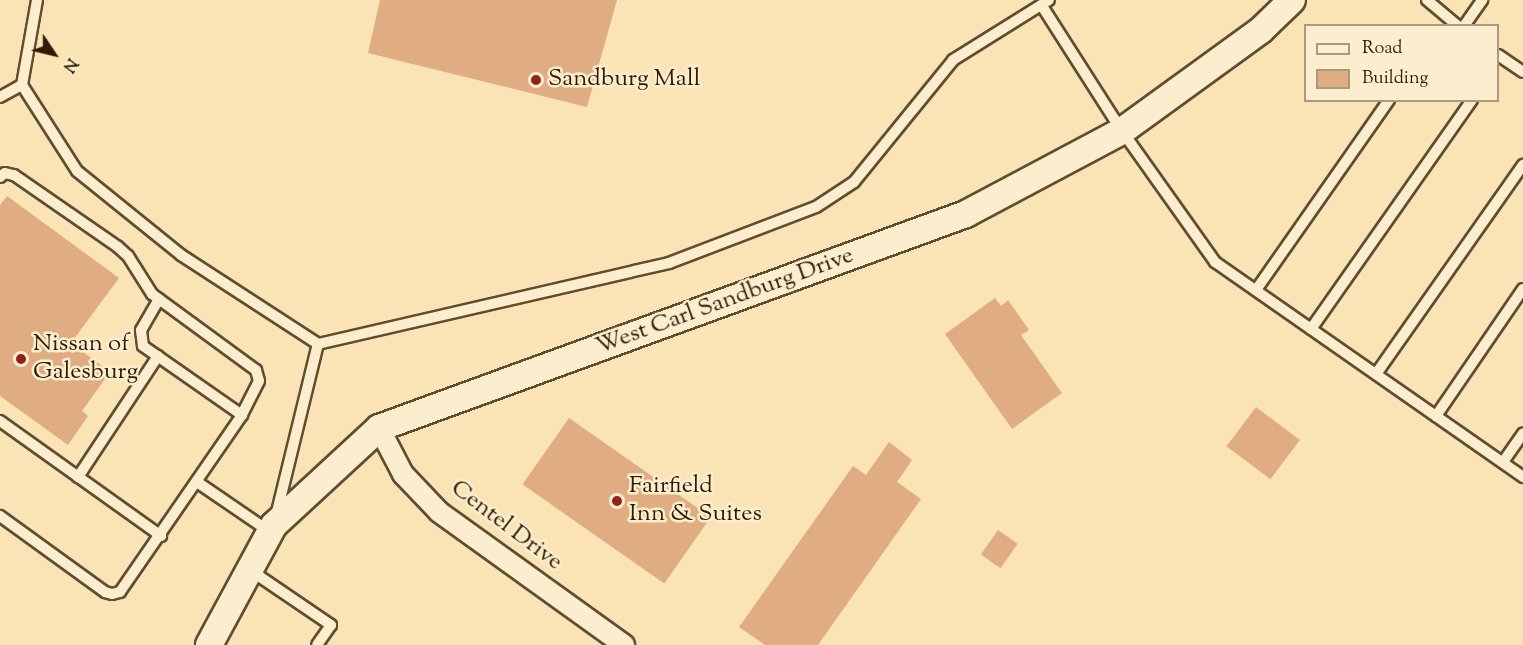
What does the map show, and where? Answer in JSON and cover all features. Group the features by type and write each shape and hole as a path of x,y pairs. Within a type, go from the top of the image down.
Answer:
{"street":[{"name":"West Carl Sandburg Drive","path":"209,645 272,529 379,428 966,214 1122,131 1261,30 1292,0"},
{"name":"Centel Drive","path":"379,428 403,474 439,512 623,644"}],"lane":[{"path":"37,0 22,85 77,171 181,255 318,344 669,263 816,207 854,182 953,60 1045,3 1122,131 1215,262 1523,477"},
{"path":"1426,0 1456,24"},
{"path":"1465,24 1482,0"},
{"path":"1499,59 1523,72"},
{"path":"0,97 22,85"},
{"path":"1256,290 1388,102"},
{"path":"1311,329 1471,102"},
{"path":"1376,374 1523,165"},
{"path":"0,177 5,173 14,175 118,247 128,256 152,294 256,370 259,381 242,415 161,536 120,592 112,594 0,516"},
{"path":"1436,416 1523,289"},
{"path":"159,299 141,330 140,339 143,346 242,415"},
{"path":"197,482 272,529 318,344"},
{"path":"78,477 158,356"},
{"path":"0,421 161,536"},
{"path":"1503,462 1523,433"},
{"path":"250,570 331,625 317,645"}],"building":[{"name":"Sandburg Mall","path":"380,0 617,0 587,107 368,53"},
{"path":"7,196 119,278 71,343 110,372 82,411 88,416 68,445 0,396 0,205"},
{"path":"995,298 1001,306 1008,300 1029,330 1021,335 1062,393 1012,429 945,334"},
{"path":"1256,407 1300,440 1270,479 1227,446"},
{"name":"Fairfield Inn & Suites","path":"569,418 711,517 664,584 523,484"},
{"path":"889,442 912,460 897,482 921,499 818,645 765,645 739,627 853,466 866,475"},
{"path":"998,530 1018,544 1000,568 981,555"}],"place":[{"name":"Sandburg Mall","path":"536,80"},
{"name":"Nissan of Galesburg","path":"21,359"},
{"name":"Fairfield Inn & Suites","path":"617,501"}]}
